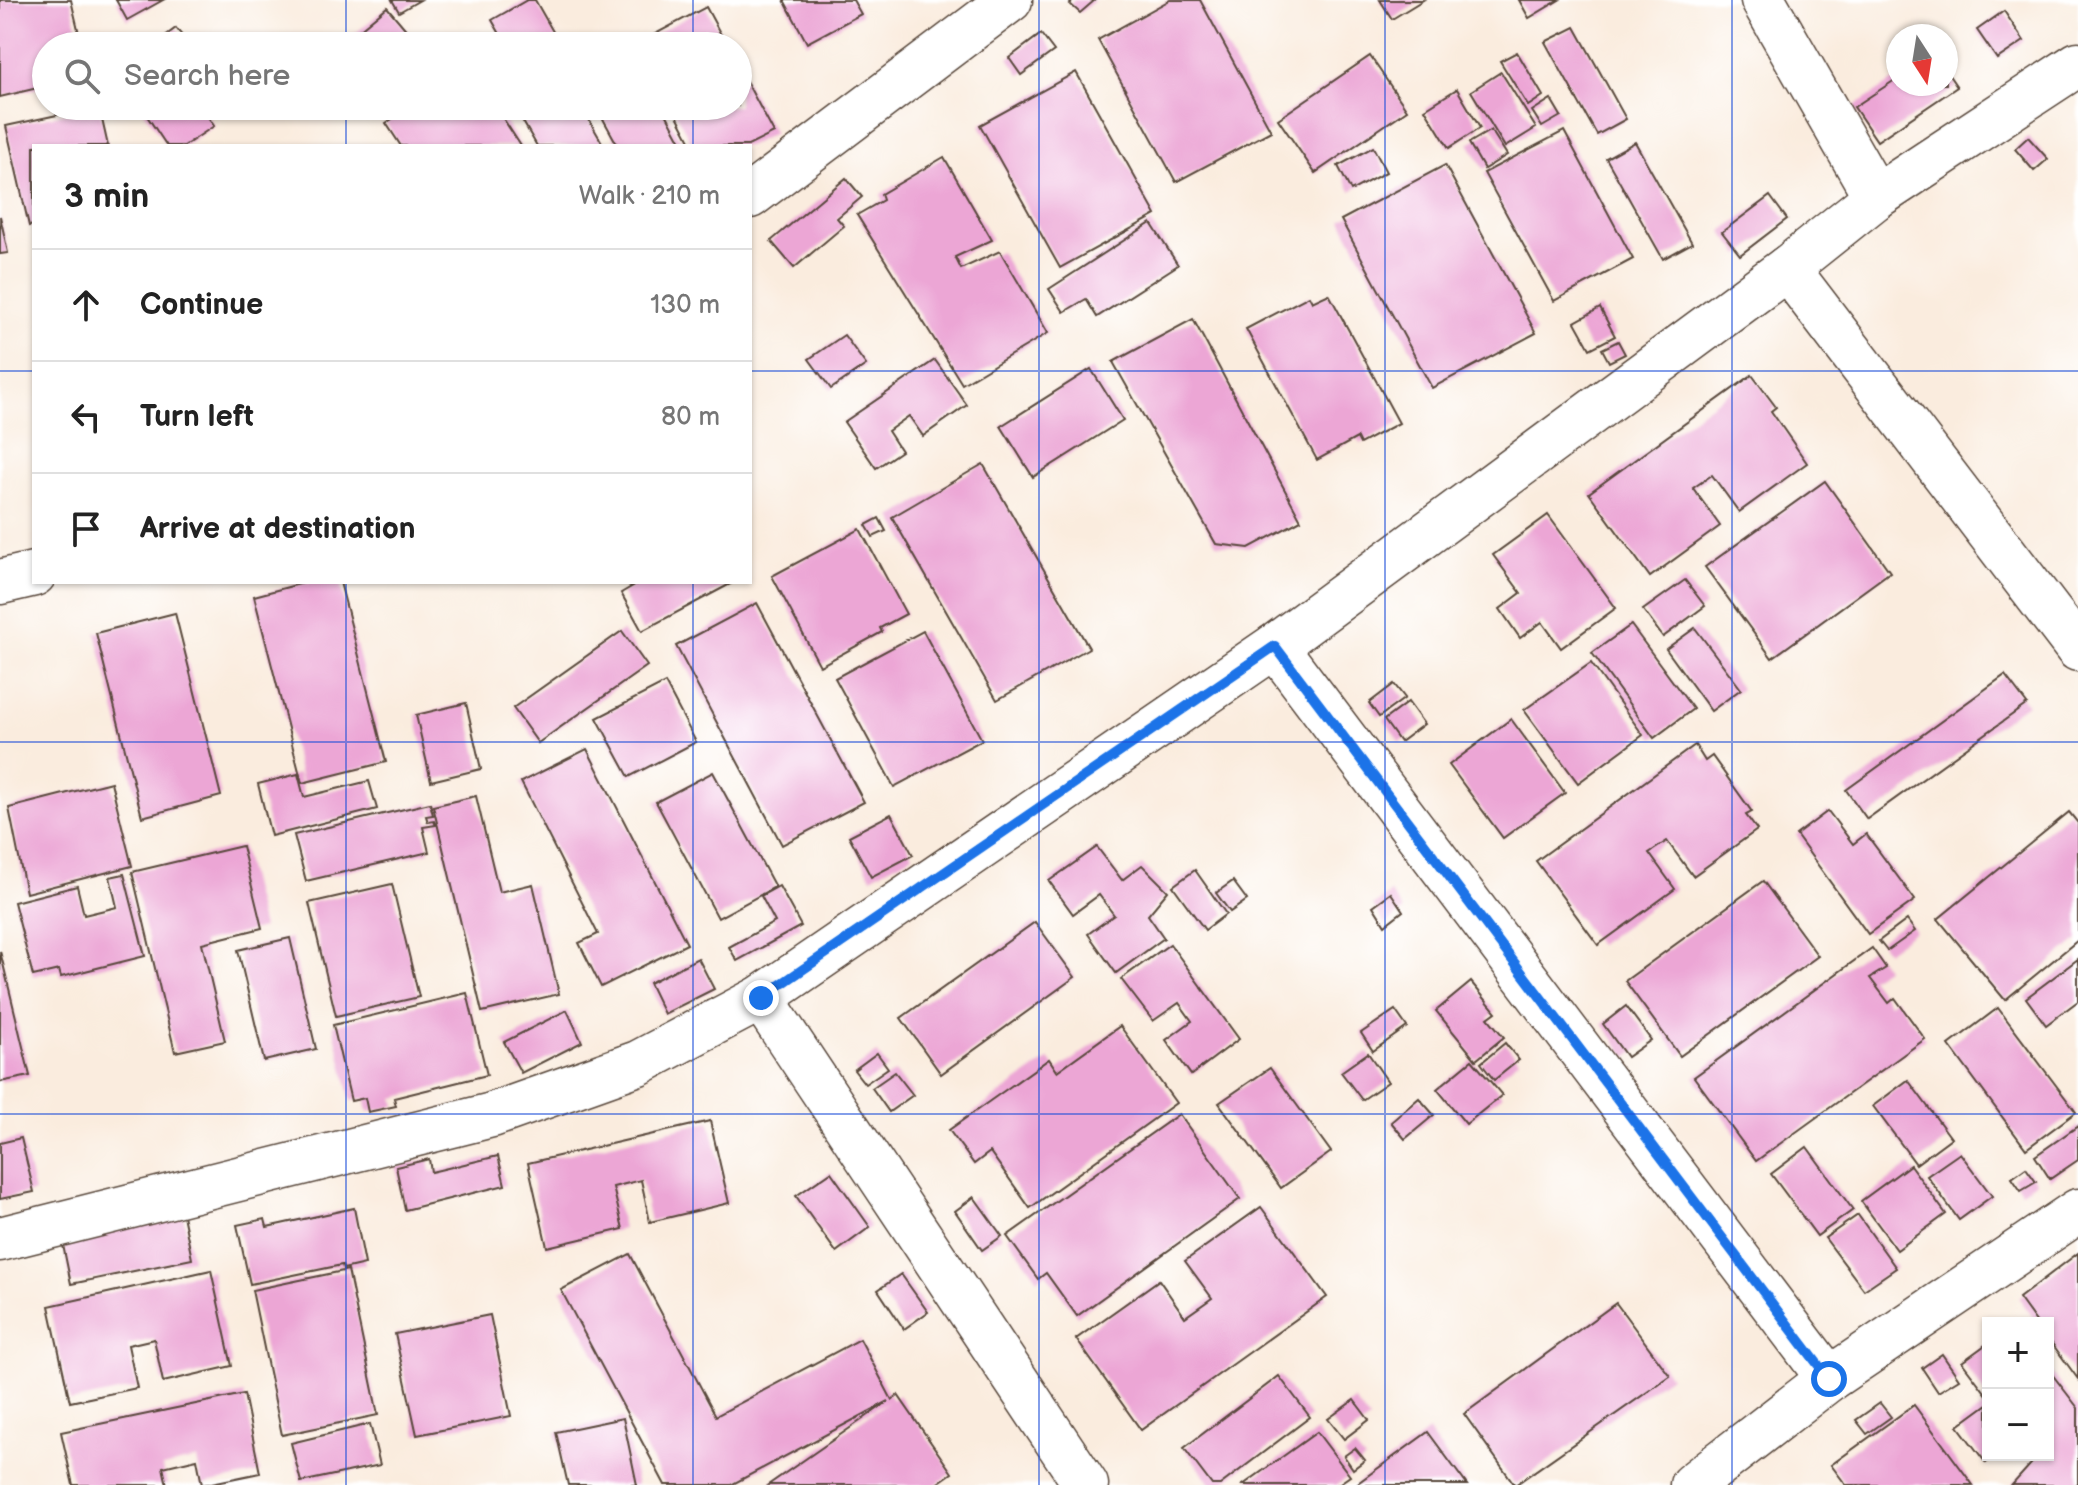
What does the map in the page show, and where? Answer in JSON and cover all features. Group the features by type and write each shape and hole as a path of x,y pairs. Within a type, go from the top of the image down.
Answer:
{"street":[{"path":"752,194 1010,0"},
{"path":"1763,0 1876,197"},
{"path":"0,1239 505,1111 638,1063 761,998 1275,646 1787,268 1876,197 2078,64"},
{"path":"1787,268 2078,649"},
{"path":"0,582 32,574"},
{"path":"1275,646 1829,1379"},
{"path":"761,998 1086,1485"},
{"path":"1692,1485 1829,1379 2078,1211"}],"building":[{"path":"0,0 71,0 79,32 32,32 32,89 0,97"},
{"path":"116,0 163,0 127,20"},
{"path":"392,0 420,0 399,12"},
{"path":"527,0 535,0 553,32 499,32 492,20"},
{"path":"784,0 853,0 861,14 807,43"},
{"path":"1074,0 1095,0 1080,13 1070,4"},
{"path":"1170,0 1200,0 1271,131 1176,182 1098,40"},
{"path":"1380,0 1423,0 1392,19"},
{"path":"1519,0 1559,0 1529,18"},
{"path":"387,7 408,32 357,32"},
{"path":"706,7 719,32 659,32"},
{"path":"2004,11 2024,41 1997,59 1977,30"},
{"path":"1575,27 1626,119 1597,135 1545,42"},
{"path":"1041,34 1054,51 1021,75 1009,58"},
{"path":"1517,52 1543,96 1528,106 1500,61"},
{"path":"1370,56 1407,110 1315,173 1278,119"},
{"path":"1076,72 1156,215 1060,268 980,125"},
{"path":"1501,72 1536,128 1505,147 1471,91"},
{"path":"1886,86 1886,96 1944,96 1877,141 1854,107"},
{"path":"1457,89 1480,128 1449,148 1425,109"},
{"path":"752,92 774,133 752,144 692,144 679,120 752,120"},
{"path":"1551,99 1561,116 1542,127 1532,111"},
{"path":"34,120 102,120 108,144 32,144 32,225 29,226 6,126"},
{"path":"150,120 210,120 214,126 187,144 166,144"},
{"path":"391,120 504,120 520,144 400,144 386,123"},
{"path":"522,120 589,120 603,144 536,144"},
{"path":"604,120 670,120 682,144 617,144"},
{"path":"1491,130 1507,155 1484,169 1469,143"},
{"path":"1564,131 1633,259 1554,301 1484,173"},
{"path":"2028,137 2048,159 2034,171 2015,149"},
{"path":"1635,142 1692,243 1663,259 1606,158"},
{"path":"1373,147 1386,172 1351,191 1338,166"},
{"path":"944,157 992,240 955,257 961,269 1000,251 1048,333 962,384 857,215 883,200 881,194"},
{"path":"1445,165 1536,333 1432,388 1341,220"},
{"path":"846,178 862,197 837,218 844,226 794,268 771,241"},
{"path":"1770,196 1787,219 1740,255 1722,232"},
{"path":"0,216 8,253 0,254"},
{"path":"1151,223 1178,265 1097,317 1086,299 1064,312 1049,289"},
{"path":"1329,294 1399,423 1360,444 1357,438 1317,460 1246,329 1309,296 1312,302"},
{"path":"1600,308 1615,336 1590,349 1575,322"},
{"path":"1193,319 1301,520 1249,548 1216,544 1113,362"},
{"path":"844,335 866,365 831,389 809,359"},
{"path":"1618,341 1625,354 1609,362 1602,349"},
{"path":"935,360 967,405 923,436 909,416 888,431 901,451 876,468 844,422"},
{"path":"1091,369 1123,420 1033,477 1001,426"},
{"path":"1752,375 1776,407 1771,411 1807,463 1739,512 1712,475 1693,488 1720,526 1650,577 1589,493"},
{"path":"983,464 1089,648 997,700 892,517"},
{"path":"1825,481 1890,572 1772,658 1705,567"},
{"path":"1548,515 1616,608 1561,648 1542,622 1520,638 1500,609 1521,593 1493,555"},
{"path":"879,518 886,531 873,537 866,525"},
{"path":"860,529 906,614 880,628 882,632 820,666 772,576"},
{"path":"1685,580 1705,606 1663,637 1643,610"},
{"path":"299,584 341,584 386,762 302,783 254,596"},
{"path":"637,584 730,584 642,631 621,593"},
{"path":"757,603 864,802 782,845 676,646"},
{"path":"175,613 221,796 142,817 96,633"},
{"path":"1631,625 1693,709 1654,738 1592,653"},
{"path":"1695,628 1741,689 1711,711 1666,649"},
{"path":"622,631 647,666 538,743 513,708"},
{"path":"923,631 982,740 894,787 835,678"},
{"path":"1591,663 1643,735 1578,783 1524,710"},
{"path":"2005,675 2027,704 1867,819 1846,790"},
{"path":"665,683 696,742 629,777 597,718"},
{"path":"1394,684 1405,698 1379,717 1369,703"},
{"path":"1408,702 1424,724 1400,742 1384,720"},
{"path":"466,703 481,769 431,781 416,715"},
{"path":"1511,719 1565,793 1503,838 1449,765"},
{"path":"1695,745 1705,761 1712,756 1752,812 1746,815 1757,830 1693,876 1667,841 1649,853 1675,889 1598,945 1536,861"},
{"path":"587,749 687,944 601,987 579,943 598,934 521,782"},
{"path":"713,772 775,887 718,918 656,802"},
{"path":"298,774 304,797 369,781 377,809 271,836 258,784"},
{"path":"111,782 132,866 26,893 9,808"},
{"path":"476,796 499,892 533,884 559,994 482,1012 433,806"},
{"path":"430,803 433,815 426,816 428,822 434,821 436,825 423,827 429,852 306,881 294,835"},
{"path":"1828,811 1853,844 1866,834 1915,900 1868,934 1796,835"},
{"path":"2069,812 2078,823 2078,940 2005,1000 1938,919"},
{"path":"891,814 913,855 871,877 849,836"},
{"path":"242,846 262,928 202,943 225,1041 175,1052 132,872"},
{"path":"1097,847 1122,880 1142,865 1168,891 1148,915 1164,938 1116,973 1088,934 1114,915 1099,895 1073,914 1049,881"},
{"path":"1195,870 1226,914 1205,930 1173,886"},
{"path":"124,874 145,956 61,977 59,970 33,976 14,902 77,886 84,915 117,907 110,877"},
{"path":"1233,881 1247,900 1230,912 1216,893"},
{"path":"1763,881 1818,956 1680,1056 1625,981"},
{"path":"392,884 419,997 336,1016 309,903"},
{"path":"779,886 801,926 737,961 729,947 775,922 761,896"},
{"path":"1391,893 1403,911 1385,925 1373,906"},
{"path":"1907,920 1915,931 1887,951 1879,941"},
{"path":"1035,922 1075,977 941,1074 901,1018"},
{"path":"290,938 316,1049 264,1061 238,950"},
{"path":"1170,944 1239,1039 1191,1075 1166,1040 1192,1021 1179,1003 1153,1021 1121,979"},
{"path":"1872,948 1886,968 1870,978 1889,1003 1895,998 1925,1039 1756,1161 1694,1077"},
{"path":"0,951 30,1076 0,1082"},
{"path":"698,958 714,989 664,1014 649,983"},
{"path":"2078,959 2078,1001 2046,1025 2026,998"},
{"path":"1471,982 1496,1012 1488,1018 1504,1037 1476,1060 1436,1011"},
{"path":"467,993 487,1075 394,1098 396,1106 368,1112 365,1098 351,1101 333,1025"},
{"path":"1626,1006 1651,1040 1627,1057 1603,1024"},
{"path":"1998,1008 2076,1112 2026,1149 1949,1045"},
{"path":"567,1010 582,1042 521,1073 504,1042"},
{"path":"1395,1010 1407,1027 1373,1051 1361,1033"},
{"path":"1120,1026 1176,1103 1030,1208 990,1152 974,1164 949,1130 1049,1059 1057,1071"},
{"path":"1505,1043 1519,1060 1494,1080 1481,1063"},
{"path":"877,1053 888,1068 865,1084 854,1070"},
{"path":"1368,1053 1388,1082 1362,1100 1341,1072"},
{"path":"1472,1060 1502,1095 1466,1124 1437,1089"},
{"path":"1270,1068 1331,1152 1281,1188 1219,1103"},
{"path":"895,1072 913,1095 889,1112 872,1088"},
{"path":"1908,1080 1951,1138 1916,1164 1873,1106"},
{"path":"1419,1098 1434,1115 1405,1139 1391,1122"},
{"path":"1179,1114 1240,1199 1077,1316 1046,1273 1038,1279 1007,1236"},
{"path":"710,1121 729,1203 650,1222 641,1180 613,1187 623,1229 547,1247 528,1163"},
{"path":"2078,1126 2078,1160 2050,1179 2035,1156"},
{"path":"21,1138 34,1192 0,1199 0,1143"},
{"path":"1807,1147 1853,1210 1817,1236 1771,1174"},
{"path":"1960,1153 1992,1196 1959,1220 1927,1176"},
{"path":"498,1156 505,1185 405,1210 396,1167 429,1159 431,1172"},
{"path":"1910,1165 1946,1214 1897,1250 1861,1201"},
{"path":"2026,1168 2036,1182 2021,1191 2012,1178"},
{"path":"831,1172 870,1227 836,1252 796,1196"},
{"path":"974,1197 1002,1236 982,1250 955,1211"},
{"path":"1261,1207 1327,1297 1141,1430 1076,1339 1159,1280 1185,1317 1212,1298 1185,1261"},
{"path":"354,1208 365,1264 343,1269 342,1265 250,1284 237,1225 265,1219 267,1227"},
{"path":"183,1215 192,1259 71,1284 62,1240"},
{"path":"1858,1215 1896,1268 1864,1290 1825,1238"},
{"path":"2078,1253 2078,1379 2054,1346 2054,1317 2033,1317 2019,1298"},
{"path":"630,1254 716,1416 860,1339 892,1400 898,1395 952,1473 935,1485 768,1485 889,1401 731,1485 665,1485 561,1290"},
{"path":"211,1270 232,1366 163,1382 154,1339 128,1345 137,1388 70,1402 49,1306"},
{"path":"348,1270 378,1415 282,1435 252,1290"},
{"path":"901,1274 928,1312 904,1329 878,1290"},
{"path":"1616,1303 1670,1376 1515,1485 1464,1414"},
{"path":"490,1315 511,1416 417,1435 395,1334"},
{"path":"1982,1347 1982,1388 1962,1362"},
{"path":"1942,1354 1959,1379 1938,1392 1922,1368"},
{"path":"1279,1376 1310,1417 1220,1485 1212,1485 1184,1448"},
{"path":"2054,1377 2078,1408 2078,1485 2012,1485 2034,1461 2054,1461"},
{"path":"244,1394 260,1473 202,1485 197,1459 163,1467 167,1485 73,1485 61,1432"},
{"path":"1354,1400 1369,1420 1344,1439 1328,1419"},
{"path":"1880,1403 1891,1417 1867,1434 1856,1420"},
{"path":"1914,1405 1973,1485 1846,1485 1831,1465"},
{"path":"1982,1408 1982,1458 1958,1426"},
{"path":"623,1418 637,1485 568,1485 556,1432"},
{"path":"370,1424 380,1465 301,1482 291,1443"},
{"path":"1317,1432 1350,1476 1337,1485 1243,1485"},
{"path":"1428,1432 1467,1485 1355,1485"},
{"path":"1355,1448 1365,1460 1353,1469 1344,1456"}],"route":[{"path":"761,998 1275,646 1829,1379"}]}
